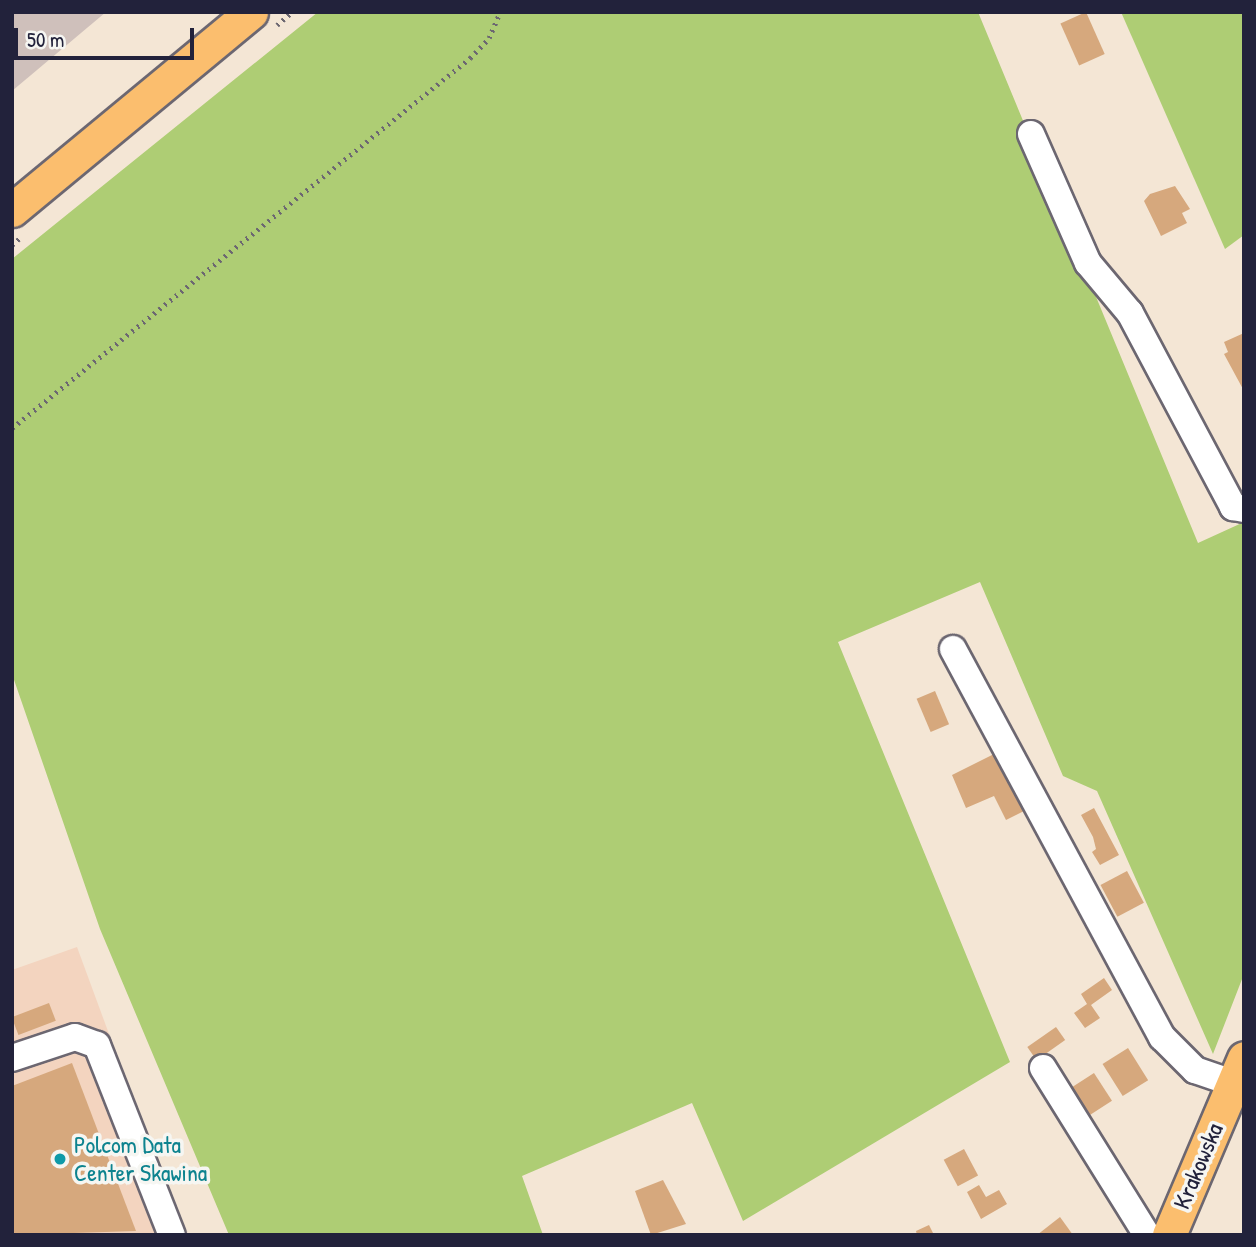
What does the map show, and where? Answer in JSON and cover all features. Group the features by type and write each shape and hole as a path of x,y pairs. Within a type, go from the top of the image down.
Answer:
{"main road":[{"path":"12,209 251,12"},
{"name":"Krakowska","path":"1169,1235 1238,1071"}],"lane":[{"path":"1031,134 1088,263 1130,313 1233,507 1244,509"},
{"path":"953,649 1162,1037 1195,1070 1238,1071"},
{"path":"12,1059 75,1037 97,1045 172,1235"},
{"path":"1043,1068 1147,1235"}],"path":[{"path":"12,428 470,58 489,38 499,12"}],"shaded area":[{"path":"12,12 106,12 12,91"},
{"path":"77,947 183,1235 12,1235 12,970"}],"green space":[{"path":"318,12 978,12 1198,543 1244,522 1244,974 1213,1054 1097,791 1063,776 980,582 838,642 1010,1062 743,1221 692,1103 522,1176 543,1235 229,1235 100,929 12,674 12,259"},
{"path":"1121,12 1244,12 1244,235 1225,249"}],"building":[{"path":"1086,12 1105,54 1079,65 1060,23"},
{"path":"1175,186 1190,209 1182,213 1187,223 1161,236 1144,201 1150,194"},
{"path":"1244,333 1244,391 1224,354 1228,352 1224,342"},
{"path":"935,691 949,724 931,732 917,699"},
{"path":"1000,751 1028,809 1006,820 994,796 966,808 952,775"},
{"path":"1094,808 1119,855 1100,865 1092,852 1096,849 1093,837 1081,815"},
{"path":"1127,871 1144,903 1117,917 1101,885"},
{"path":"1104,978 1112,990 1091,1005 1100,1018 1085,1028 1074,1013 1087,1004 1081,994"},
{"path":"49,1003 56,1021 18,1035 12,1017"},
{"path":"1056,1027 1065,1040 1037,1060 1027,1047"},
{"path":"1128,1048 1148,1080 1123,1096 1103,1064"},
{"name":"Polcom Data Center Skawina","path":"72,1063 136,1231 12,1235 12,1086"},
{"path":"1094,1073 1112,1101 1082,1120 1064,1093"},
{"path":"964,1149 978,1175 958,1186 944,1160"},
{"path":"663,1180 686,1224 651,1235 635,1191"},
{"path":"979,1185 986,1197 999,1190 1007,1204 981,1219 967,1192"},
{"path":"1060,1217 1073,1235 1037,1235"},
{"path":"929,1225 934,1235 917,1235 916,1231"}],"place":[{"name":"Polcom Data Center Skawina","path":"60,1159"}]}
